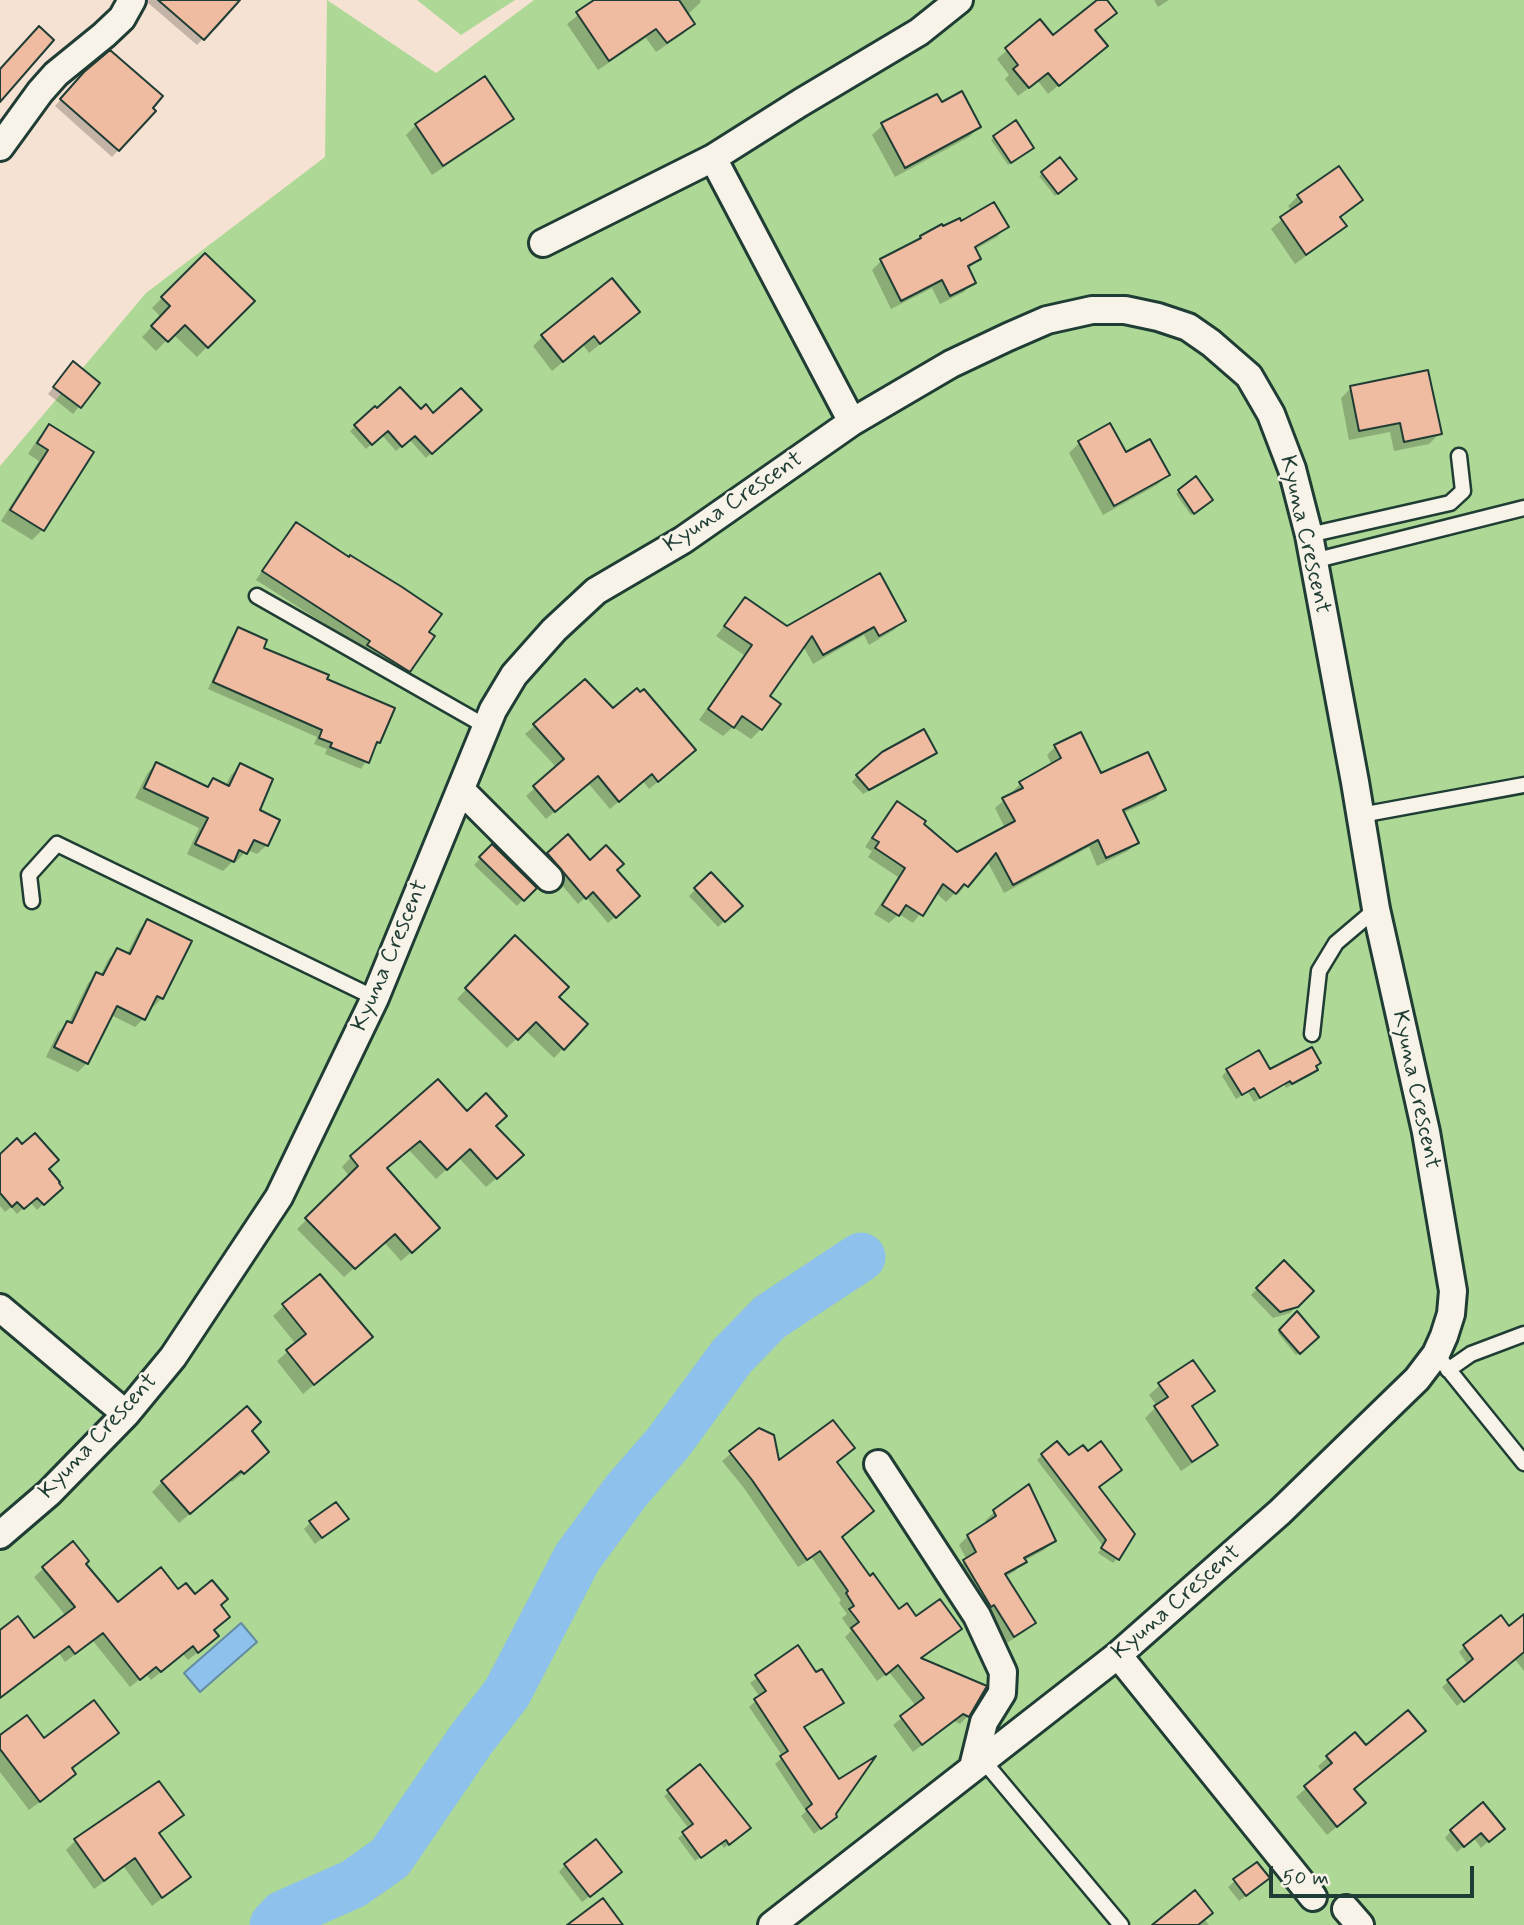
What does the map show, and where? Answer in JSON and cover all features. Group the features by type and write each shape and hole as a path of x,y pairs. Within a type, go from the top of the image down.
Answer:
{"street":[{"path":"0,147 56,74 122,18 132,0"},
{"path":"543,243 713,158 919,32 960,0"},
{"path":"713,158 852,422"},
{"name":"Kyuna Crescent","path":"0,1535 49,1493 127,1414 173,1357 279,1197 374,998 493,710 514,675 554,631 596,591 683,540 852,422 951,364 1047,320 1092,310 1125,310 1188,327 1249,376 1275,425 1292,469 1309,535 1376,909 1426,1132 1453,1291 1442,1362 1418,1379 1280,1512 1118,1655 772,1925"},
{"path":"461,790 549,878"},
{"path":"0,1308 127,1414"},
{"path":"878,1464 977,1616 1003,1672 1002,1693 984,1722 977,1763"},
{"path":"1118,1655 1313,1897"}],"lane":[{"path":"1309,535 1450,503 1463,491 1459,456"},
{"path":"1313,561 1524,508"},
{"path":"257,596 487,727"},
{"path":"1361,815 1524,785"},
{"path":"32,901 29,875 57,844 374,998"},
{"path":"1312,1034 1319,971 1336,943 1376,909"},
{"path":"1524,1334 1442,1362 1524,1463"},
{"path":"977,1763 1121,1925"}],"green space":[{"path":"327,0 436,73 534,0 1524,0 1524,1925 0,1925 0,466 146,293 325,157"},
{"path":"417,0 515,0 461,35"}],"water":[{"path":"241,1623 257,1642 200,1692 184,1673"}],"building":[{"path":"158,0 240,0 204,40"},
{"path":"594,0 679,0 695,24 667,43 656,29 609,61 576,12"},
{"path":"1097,0 1107,0 1117,13 1095,30 1108,46 1059,86 1048,73 1029,88 1013,69 1018,65 1005,48 1040,19 1053,35"},
{"path":"39,26 54,40 0,102 0,69"},
{"path":"110,50 163,96 153,108 156,111 119,151 60,99 84,72"},
{"path":"485,76 514,119 443,166 415,124"},
{"path":"962,91 981,127 905,168 881,123 937,94 942,102"},
{"path":"1016,120 1034,148 1011,163 993,136"},
{"path":"1060,157 1077,179 1058,194 1041,172"},
{"path":"1339,166 1363,200 1340,217 1347,226 1306,255 1280,217 1302,202 1297,195"},
{"path":"994,202 1009,227 975,247 981,259 968,266 976,283 950,296 942,280 901,301 880,259 942,224 943,226 960,218 961,221"},
{"path":"205,253 255,301 208,348 185,325 168,342 151,326 170,306 161,297"},
{"path":"612,278 640,312 600,344 594,336 563,362 541,335"},
{"path":"73,361 100,383 81,408 53,387"},
{"path":"1428,370 1442,434 1404,442 1400,423 1359,431 1350,386"},
{"path":"400,387 421,409 426,404 433,413 461,388 482,410 432,454 415,436 402,447 388,431 372,445 354,425"},
{"path":"1110,423 1126,452 1150,439 1170,475 1114,506 1078,441"},
{"path":"49,424 94,452 44,531 10,510 48,450 37,443"},
{"path":"1196,476 1213,500 1194,514 1178,490"},
{"path":"296,522 442,614 429,632 435,636 410,672 367,645 370,641 262,571"},
{"path":"880,573 906,621 879,636 874,627 823,655 812,636 770,696 781,704 762,730 742,716 734,728 708,709 752,645 724,626 745,597 787,626"},
{"path":"238,627 267,640 264,648 329,675 327,679 395,708 369,763 330,747 332,743 319,738 322,730 213,682"},
{"path":"585,679 613,708 637,688 640,692 644,689 696,750 658,782 652,774 619,802 598,776 555,812 533,786 564,759 533,724"},
{"path":"924,729 937,753 869,790 856,775 882,752"},
{"path":"1081,732 1101,773 1148,752 1166,790 1123,810 1139,843 1106,858 1098,840 1013,885 996,853 968,887 964,884 956,894 943,884 923,916 906,905 899,916 882,905 905,868 875,848 879,842 872,838 897,801 926,821 924,824 957,852 1015,821 1002,798 1023,788 1019,782 1061,758 1054,745"},
{"path":"156,762 208,787 213,778 229,786 240,763 273,779 260,810 280,820 268,846 254,840 247,854 239,850 234,862 195,844 208,818 144,788"},
{"path":"568,834 590,860 606,845 624,864 617,870 640,896 616,918 593,892 586,899 547,853"},
{"path":"492,844 537,888 524,901 479,857"},
{"path":"711,872 743,906 725,922 694,888"},
{"path":"147,919 192,941 163,999 157,996 145,1020 117,1006 88,1064 54,1047 67,1021 72,1023 96,972 103,975 117,948 130,954"},
{"path":"515,935 569,987 559,997 588,1024 564,1050 536,1022 518,1040 465,988"},
{"path":"1312,1047 1321,1063 1316,1066 1318,1070 1292,1084 1290,1081 1260,1098 1254,1088 1242,1095 1226,1069 1259,1050 1270,1069"},
{"path":"438,1079 467,1111 486,1093 507,1116 496,1126 524,1155 497,1179 470,1149 447,1170 420,1141 387,1168 440,1228 412,1253 395,1234 355,1269 305,1218 358,1166 350,1156"},
{"path":"35,1133 59,1160 49,1169 63,1188 44,1205 37,1198 24,1209 17,1202 12,1207 0,1193 0,1154 17,1138 22,1144"},
{"path":"1284,1260 1314,1291 1298,1307 1280,1312 1256,1288"},
{"path":"320,1274 373,1337 314,1385 286,1350 306,1334 282,1304"},
{"path":"1297,1311 1319,1337 1300,1354 1279,1330"},
{"path":"1193,1360 1215,1391 1192,1406 1218,1445 1192,1462 1154,1406 1168,1397 1158,1383"},
{"path":"247,1406 261,1422 252,1431 269,1452 244,1474 241,1471 190,1514 161,1481"},
{"path":"833,1420 855,1448 837,1462 874,1511 842,1537 870,1576 873,1573 899,1609 907,1603 916,1616 940,1599 962,1629 921,1658 987,1686 969,1717 963,1714 922,1745 900,1716 924,1698 898,1665 886,1675 851,1628 859,1622 849,1609 854,1606 846,1593 848,1591 820,1551 807,1560 729,1451 759,1428 774,1435 779,1460"},
{"path":"1057,1441 1069,1455 1083,1445 1088,1451 1101,1441 1122,1470 1099,1487 1135,1534 1119,1560 1101,1548 1106,1540 1041,1454"},
{"path":"1029,1484 1056,1541 1024,1558 1027,1562 1005,1574 1036,1623 1014,1637 994,1605 991,1607 963,1560 976,1552 967,1535 996,1516 993,1510"},
{"path":"336,1502 349,1519 322,1538 309,1521"},
{"path":"73,1541 89,1561 86,1564 118,1602 161,1567 178,1589 186,1583 195,1594 212,1580 228,1599 221,1605 230,1617 214,1630 219,1636 198,1653 193,1646 161,1672 156,1667 140,1680 103,1633 75,1654 69,1646 0,1698 0,1630 18,1616 34,1638 75,1607 42,1567"},
{"path":"1524,1614 1524,1652 1464,1702 1447,1680 1473,1659 1463,1645 1501,1615 1509,1626"},
{"path":"798,1645 816,1672 822,1669 844,1703 804,1727 839,1779 876,1756 836,1814 837,1817 821,1829 806,1809 812,1804 780,1756 788,1751 754,1699 766,1691 755,1675"},
{"path":"94,1700 119,1733 72,1768 76,1774 40,1802 0,1749 0,1735 27,1715 44,1738"},
{"path":"1408,1710 1426,1731 1354,1789 1366,1803 1337,1827 1304,1786 1332,1763 1326,1756 1355,1732 1366,1745"},
{"path":"700,1764 751,1828 729,1845 726,1840 701,1858 682,1832 693,1824 667,1790"},
{"path":"159,1781 184,1815 159,1833 191,1877 162,1898 135,1858 104,1881 74,1839"},
{"path":"1483,1802 1505,1829 1489,1842 1481,1833 1464,1847 1450,1830"},
{"path":"596,1839 622,1872 590,1897 564,1864"},
{"path":"1257,1862 1270,1878 1246,1896 1233,1879"},
{"path":"1195,1890 1213,1913 1198,1925 1152,1925"},
{"path":"603,1898 623,1925 567,1925"}],"waterway":[{"path":"274,1925 283,1915 353,1884 390,1858 472,1738 507,1693 577,1558 627,1490 668,1443 732,1356 770,1317 861,1257"}]}
